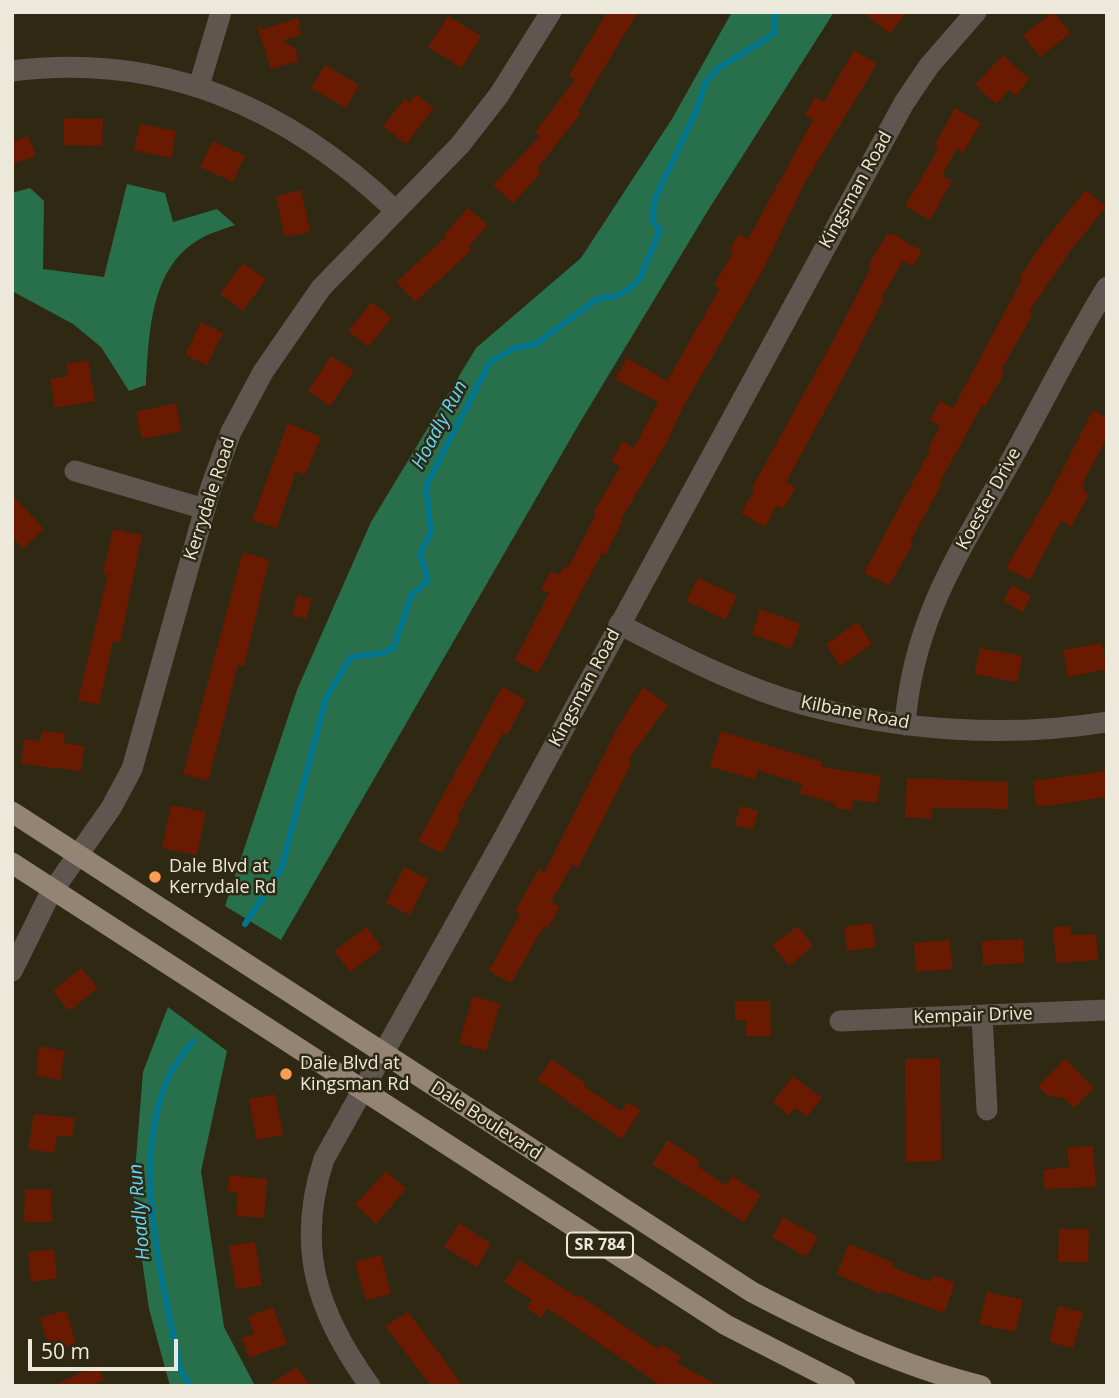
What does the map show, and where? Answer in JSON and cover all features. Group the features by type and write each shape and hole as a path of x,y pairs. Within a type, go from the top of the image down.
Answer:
{"main road":[{"name":"Dale Boulevard","path":"12,812 752,1292 809,1321 900,1361 981,1386"},
{"name":"SR 784","path":"12,863 362,1092 726,1325 845,1386"}],"street":[{"path":"199,86 221,12"},
{"name":"Kerrydale Road","path":"12,971 28,933 53,890 111,808 132,769 205,509 231,432 293,324 321,288 479,121 516,69 551,12"},
{"name":"Kingsman Road","path":"370,1386 344,1350 326,1315 311,1251 310,1215 315,1186 324,1159 904,103 929,65 976,12"},
{"path":"12,71 88,66 130,69 199,86 293,129 332,155 396,211"},
{"name":"Koester Drive","path":"905,725 908,687 928,614 1056,373 1107,287"},
{"path":"75,471 205,509"},
{"name":"Kilbane Road","path":"619,624 684,658 804,705 905,725 1026,730 1107,722"},
{"name":"Kempair Drive","path":"839,1021 1107,1010"},
{"path":"982,1016 987,1110"}],"green space":[{"path":"732,12 834,12 707,212 579,424 281,940 225,906 297,690 371,522 476,348 581,258 672,119"},
{"path":"127,184 165,193 173,222 217,209 235,225 200,239 183,251 171,266 155,303 146,385 129,391 101,347 73,324 12,291 12,193 30,188 44,201 43,269 104,277"},
{"path":"168,1007 227,1051 201,1171 224,1327 255,1386 170,1386 149,1309 133,1196 143,1072"}],"building":[{"path":"607,12 638,12 578,111 581,113 537,169 541,173 513,203 493,185 540,136 535,132 575,80 569,76"},
{"path":"863,12 907,12 890,34"},
{"path":"1053,12 1071,33 1040,57 1023,35"},
{"path":"448,16 481,36 462,68 428,47"},
{"path":"298,18 301,35 282,41 295,48 299,61 271,69 257,26 263,29"},
{"path":"854,50 877,64 805,182 764,268 684,405 667,442 621,519 623,520 605,555 602,553 538,673 515,660 549,593 541,589 551,571 559,575 564,566 568,568 596,514 593,513 620,467 611,461 623,441 634,448 658,402 615,379 627,358 667,381 720,288 714,285 733,252 730,251 738,234 748,239 813,120 805,115 815,97 824,102"},
{"path":"1003,55 1029,79 1016,96 1009,90 996,104 975,85"},
{"path":"325,65 359,85 346,108 311,88"},
{"path":"416,94 434,108 406,144 383,126 405,99 410,103"},
{"path":"955,108 981,123 963,153 957,148 942,176 952,181 930,220 905,206 938,149 934,146"},
{"path":"64,118 103,119 102,146 64,145"},
{"path":"140,124 176,131 171,158 134,150"},
{"path":"28,136 36,156 12,164 12,142"},
{"path":"213,141 245,156 233,182 200,167"},
{"path":"301,190 310,232 285,237 276,196"},
{"path":"1086,190 1106,207 1071,250 1029,312 1033,314 1001,370 1005,372 985,407 982,405 940,482 942,483 910,542 913,544 889,585 864,573 930,450 928,449 940,426 930,420 940,401 953,408 1022,280 1019,278 1044,241"},
{"path":"468,208 488,225 468,247 472,250 415,302 396,282 446,237 444,235"},
{"path":"887,234 893,234 922,251 913,266 903,261 881,298 884,299 850,365 786,482 796,488 783,509 777,505 765,527 741,513"},
{"path":"243,263 266,279 243,311 220,294"},
{"path":"372,302 392,318 368,347 348,331"},
{"path":"201,322 223,333 207,365 185,355"},
{"path":"331,356 354,371 330,406 308,391"},
{"path":"88,360 95,401 55,408 50,379 69,376 66,364"},
{"path":"176,403 181,431 142,439 136,412"},
{"path":"1093,410 1107,418 1107,438 1082,484 1085,485 1083,490 1089,494 1071,527 1061,521 1030,580 1006,568 1051,492"},
{"path":"288,423 321,437 305,475 296,471 277,528 252,520"},
{"path":"12,495 44,529 23,549 12,536"},
{"path":"113,529 142,535 120,643 113,641 99,705 78,700 108,575 103,574"},
{"path":"243,552 269,560 244,666 238,665 208,781 183,774"},
{"path":"698,578 737,596 725,620 686,601"},
{"path":"1012,585 1031,596 1023,612 1003,601"},
{"path":"298,595 312,599 306,619 292,615"},
{"path":"760,609 801,624 791,649 752,634"},
{"path":"858,622 872,644 840,666 826,644"},
{"path":"1102,643 1107,669 1068,677 1063,650"},
{"path":"980,648 1022,656 1017,682 974,674"},
{"path":"502,687 526,700 507,735 503,733 457,817 460,819 442,853 418,841"},
{"path":"643,687 668,705 628,760 632,762 578,868 572,865 551,902 560,907 548,928 544,926 511,983 489,971 520,914 515,911 539,869 544,873 618,727"},
{"path":"42,731 65,733 64,743 84,746 81,771 21,764 24,739 40,741"},
{"path":"721,731 823,762 822,767 881,776 877,803 853,800 852,810 836,808 836,804 799,793 802,784 758,770 755,779 710,767"},
{"path":"1107,771 1107,797 1037,807 1033,781"},
{"path":"907,778 1008,782 1008,809 932,808 931,819 905,817"},
{"path":"171,805 206,812 197,855 162,848"},
{"path":"740,806 758,811 753,830 735,825"},
{"path":"404,867 428,879 410,915 386,903"},
{"path":"872,923 876,947 847,951 844,927"},
{"path":"798,926 813,946 789,966 772,945"},
{"path":"1070,926 1071,935 1096,934 1098,960 1056,963 1053,927"},
{"path":"367,927 382,948 350,972 334,951"},
{"path":"1023,939 1024,963 983,965 982,941"},
{"path":"950,940 952,969 916,972 914,943"},
{"path":"81,968 98,988 69,1011 53,991"},
{"path":"473,996 500,1004 486,1051 459,1043"},
{"path":"735,1001 770,1001 771,1036 746,1036 746,1020 735,1020"},
{"path":"39,1046 65,1051 60,1080 36,1075"},
{"path":"940,1058 941,1161 906,1162 905,1059"},
{"path":"552,1059 586,1084 584,1087 622,1111 627,1102 641,1110 622,1139 537,1080"},
{"path":"1065,1059 1094,1088 1074,1108 1064,1098 1048,1096 1038,1086"},
{"path":"793,1076 822,1098 807,1117 795,1108 789,1115 773,1102"},
{"path":"275,1094 283,1135 257,1140 249,1099"},
{"path":"34,1114 75,1118 72,1137 57,1135 54,1153 28,1149"},
{"path":"668,1140 700,1161 697,1166 726,1185 732,1176 761,1195 744,1222 652,1164"},
{"path":"1093,1146 1096,1187 1045,1189 1043,1170 1069,1167 1067,1148"},
{"path":"386,1171 406,1189 376,1224 355,1205"},
{"path":"229,1175 267,1179 264,1218 236,1216 238,1193 228,1192"},
{"path":"25,1189 51,1190 52,1222 24,1222"},
{"path":"783,1217 818,1237 806,1257 772,1237"},
{"path":"459,1223 491,1244 477,1267 444,1247"},
{"path":"1059,1229 1089,1229 1088,1262 1058,1262"},
{"path":"255,1242 262,1285 236,1289 229,1246"},
{"path":"849,1244 894,1263 892,1267 930,1282 933,1275 955,1283 944,1313 882,1291 880,1294 837,1274"},
{"path":"54,1249 57,1278 31,1282 28,1252"},
{"path":"381,1255 391,1294 366,1300 355,1262"},
{"path":"519,1260 577,1297 579,1295 658,1349 661,1344 681,1357 677,1363 719,1386 662,1386 547,1308 541,1318 526,1308 532,1300 504,1282"},
{"path":"987,1292 1023,1300 1015,1332 979,1324"},
{"path":"1058,1306 1083,1312 1073,1348 1049,1342"},
{"path":"273,1307 287,1344 249,1358 242,1338 254,1334 248,1317"},
{"path":"66,1310 76,1344 50,1352 40,1318"},
{"path":"408,1312 462,1386 431,1386 385,1326"},
{"path":"97,1365 104,1380 91,1386 52,1386"},
{"path":"297,1367 310,1386 267,1386"}],"waterway":[{"name":"Hoadly Run","path":"245,924 281,870 326,698 351,657 383,653 394,647 411,595 428,581 420,553 431,533 426,486 490,362 515,348 536,344 597,299 617,296 640,278 660,230 653,222 654,201 698,107 705,83 717,69 774,34 775,12"},
{"name":"Hoadly Run","path":"190,1386 180,1369 165,1298 150,1184 151,1146 157,1110 171,1072 193,1041"}],"place":[{"name":"Dale Blvd at Kerrydale Rd","path":"155,877"},
{"name":"Dale Blvd at Kingsman Rd","path":"286,1074"}]}
